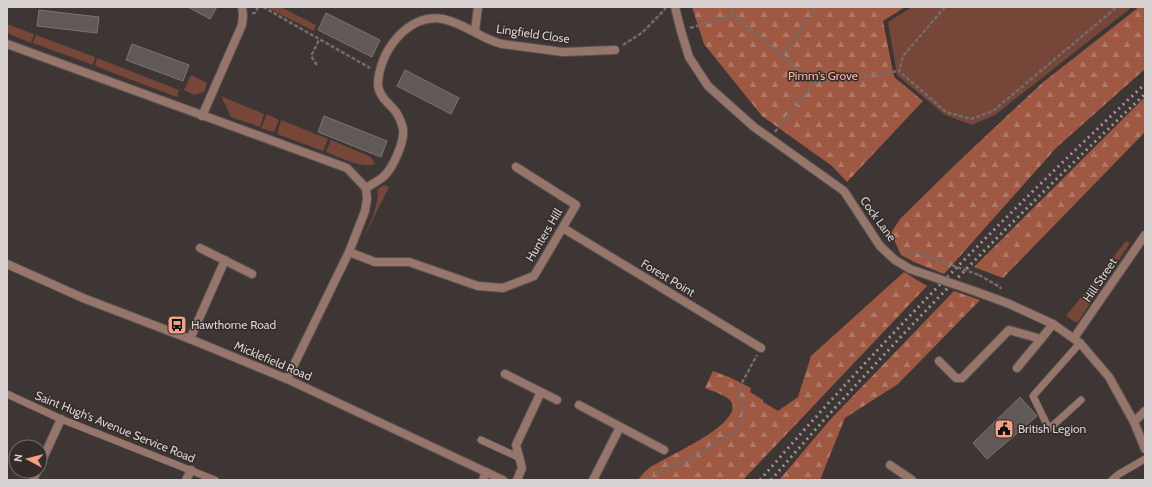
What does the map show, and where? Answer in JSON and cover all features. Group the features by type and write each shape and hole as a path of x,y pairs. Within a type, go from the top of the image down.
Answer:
{"street":[{"path":"202,116 242,25 242,7"},
{"path":"475,31 478,7"},
{"name":"Cock Lane","path":"675,7 690,57 708,86 754,126 844,192 880,246 896,260 910,269 1007,303 1053,324 1077,341 1108,377 1134,422 1145,449"},
{"name":"Lingfield Close","path":"366,188 384,176 397,154 403,134 403,128 399,117 380,93 378,85 385,58 396,38 402,31 410,26 420,21 443,19 475,31 492,41 563,52 615,50"},
{"path":"7,44 347,168 366,188 366,211 349,252 287,379"},
{"name":"Hunters Hill","path":"349,252 375,262 409,262 478,286 503,288 534,276 576,205 516,166"},
{"name":"Forest Point","path":"563,228 761,348"},
{"name":"Hill Street","path":"1077,341 1145,235"},
{"path":"200,248 252,274"},
{"path":"190,339 225,260"},
{"name":"Micklefield Road","path":"7,264 83,298 190,339 287,379 485,476 503,480"},
{"path":"1016,368 1053,324"},
{"path":"939,362 956,378 962,378 1009,330 1041,339"},
{"path":"505,374 557,400"},
{"path":"517,480 522,468 516,445 541,392"},
{"path":"579,405 664,450"},
{"path":"1134,422 1145,411"},
{"path":"48,447 61,419"},
{"path":"593,480 620,427"},
{"path":"890,465 912,480"},
{"path":"186,480 191,470"}],"lane":[{"path":"1077,341 1033,396 1049,429 1081,400"},
{"name":"Saint Hugh's Avenue Service Road","path":"7,394 61,419 215,480"},
{"path":"481,440 520,458"},
{"path":"1112,480 1119,474 1145,459"}],"path":[{"path":"263,7 319,40 380,73"},
{"path":"615,50 642,32 663,10 668,7"},
{"path":"731,7 733,15 815,82"},
{"path":"782,55 816,7"},
{"path":"899,71 903,56 945,7"},
{"path":"770,138 815,82 899,71 946,112 971,119 993,112 1117,7"},
{"path":"681,31 733,15"},
{"path":"317,65 311,56 319,40"},
{"path":"918,253 979,275"},
{"path":"645,480 647,477 692,458 735,432 744,417 738,390 761,348"}],"shaded area":[{"path":"265,7 281,7 316,25 314,31"},
{"path":"912,7 1132,7 995,115 972,125 945,115 897,75 888,22"},
{"path":"7,24 34,34 31,43 7,33"},
{"path":"36,35 95,57 93,65 33,43"},
{"path":"97,58 179,90 177,97 95,66"},
{"path":"191,75 207,83 204,92 194,95 184,90"},
{"path":"221,96 264,114 260,127 231,117"},
{"path":"267,114 279,120 274,132 261,128"},
{"path":"281,120 328,139 323,151 277,134"},
{"path":"331,140 371,157 375,164 358,164 326,152"},
{"path":"384,185 389,187 364,237 374,213 378,189"},
{"path":"1126,241 1130,243 1077,323 1066,316"}],"green space":[{"name":"Pimm's Grove","path":"692,7 905,7 883,21 894,77 923,101 847,182 832,166 762,116 704,44"},
{"path":"1139,7 1145,7 1145,69 1057,147 944,274 901,255 891,233 900,219 1042,83"},
{"path":"1145,97 1145,132 1003,278 974,267"},
{"path":"904,272 927,286 743,480 638,480 648,469 713,431 724,422 731,412 732,403 728,398 705,388 713,371 751,388 750,392 778,411 798,397 811,356"},
{"path":"954,291 980,300 898,384 845,418 820,480 779,480 829,421"}],"building":[{"path":"188,7 217,7 210,19"},
{"path":"39,10 99,17 97,33 37,26"},
{"path":"326,13 380,40 372,57 318,30"},
{"path":"132,44 189,65 183,81 126,60"},
{"path":"405,70 459,98 451,114 397,86"},
{"path":"324,116 387,141 381,157 318,132"},
{"name":"British Legion","path":"1020,397 1037,416 987,459 973,443"}],"railway":[{"path":"760,480 852,377 948,277 1045,179 1145,84"},
{"path":"771,480 815,430 953,282 1048,187 1145,94"}],"place":[{"name":"Hawthorne Road","path":"177,325"},
{"name":"British Legion","path":"1004,429"}]}
